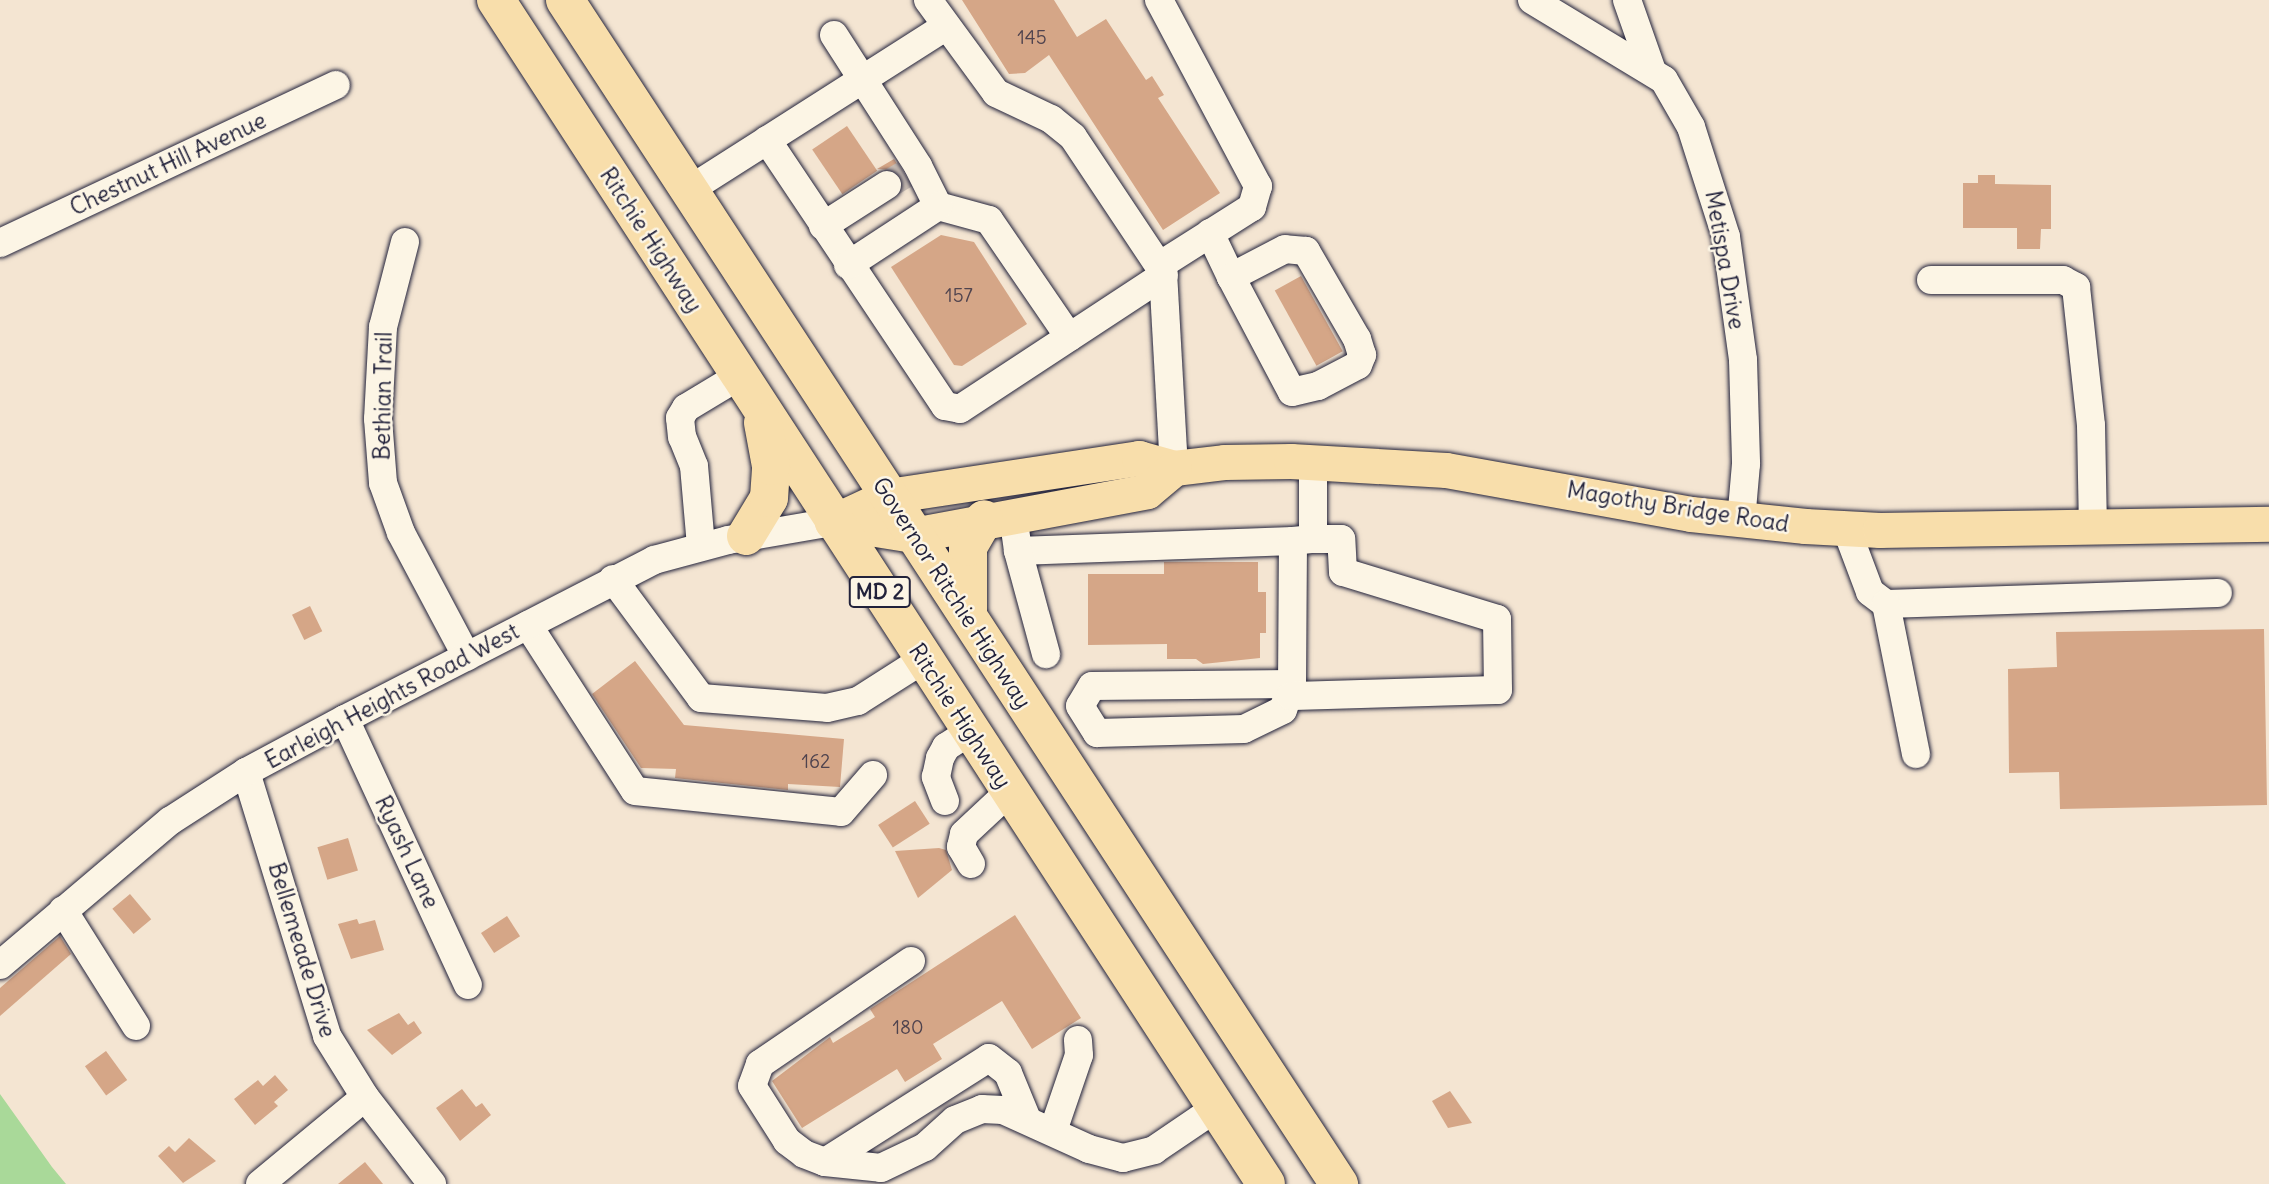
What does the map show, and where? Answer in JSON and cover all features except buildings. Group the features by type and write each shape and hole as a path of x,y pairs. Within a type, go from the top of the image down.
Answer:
{"highway":[{"name":"Ritchie Highway","path":"496,0 832,522 1266,1184"},
{"name":"Governor Ritchie Highway","path":"565,0 1339,1184"},
{"path":"746,536 769,498 771,466 761,410"},
{"path":"968,618 968,547 999,517"}],"main road":[{"name":"Magothy Bridge Road","path":"832,522 888,496 1139,458 1174,468 1224,462 1312,462 1487,475 1741,521 1846,528 2269,524"},
{"path":"832,522 913,534 1147,491 1174,468"}],"street":[{"path":"928,0 996,93 1051,119 1073,137 1161,270 1174,468"},
{"path":"768,140 848,265 945,405 960,408 1069,337 1210,233 1252,207 1258,187 1159,0"},
{"name":"Metispa Drive","path":"1532,0 1652,71 1678,101 1691,127 1726,236 1743,360 1746,454 1741,521"},
{"path":"1627,0 1652,71"},
{"path":"689,190 946,26"},
{"path":"834,35 862,79 903,175 938,206 989,220 1069,337"},
{"name":"Chestnut Hill Avenue","path":"0,243 336,85"},
{"path":"823,226 903,175"},
{"path":"848,265 938,206"},
{"path":"1210,233 1231,277 1292,392 1305,392 1358,365 1362,355 1357,339 1306,251 1285,249 1231,277"},
{"name":"Bethian Trail","path":"405,243 383,327 379,419 383,483 401,533 467,657"},
{"path":"1931,279 2063,280 2076,287 2091,425 2093,527"},
{"path":"701,546 694,466 681,437 680,418 686,408 739,376"},
{"path":"1080,706 1097,733 1244,729 1283,710 1291,690 1312,462"},
{"path":"999,517 1018,551 1046,654"},
{"name":"Earleigh Heights Road West","path":"0,965 170,821 246,772 345,719 613,579 701,546 832,522"},
{"path":"1846,528 1870,592 1885,604 1916,754"},
{"path":"1018,551 1342,538 1343,572 1497,619 1498,690 1291,690 1092,685 1080,706 1041,728"},
{"path":"613,579 701,698 827,708 858,701 924,659"},
{"path":"1885,604 2218,593"},
{"path":"528,625 635,791 841,812 873,775"},
{"name":"Ryash Lane","path":"345,719 468,985"},
{"path":"945,801 936,777 940,758 946,747 971,731"},
{"name":"Bellemeade Drive","path":"246,772 327,1036 365,1097 432,1184"},
{"path":"971,864 961,847 964,834 1010,791"},
{"path":"63,911 136,1026"},
{"path":"911,961 760,1064 752,1087 787,1141 804,1154 825,1162 881,1168 925,1147 955,1120 982,1109 1003,1110 1089,1149 1123,1157 1154,1150 1216,1108"},
{"path":"1053,1131 1079,1055 1078,1040"},
{"path":"825,1162 989,1058 1008,1073 1027,1119"},
{"path":"260,1184 365,1097"}],"green space":[{"path":"0,1094 52,1167 66,1184 0,1184"}],"tunnel":[{"path":"887,185 905,174"}]}
